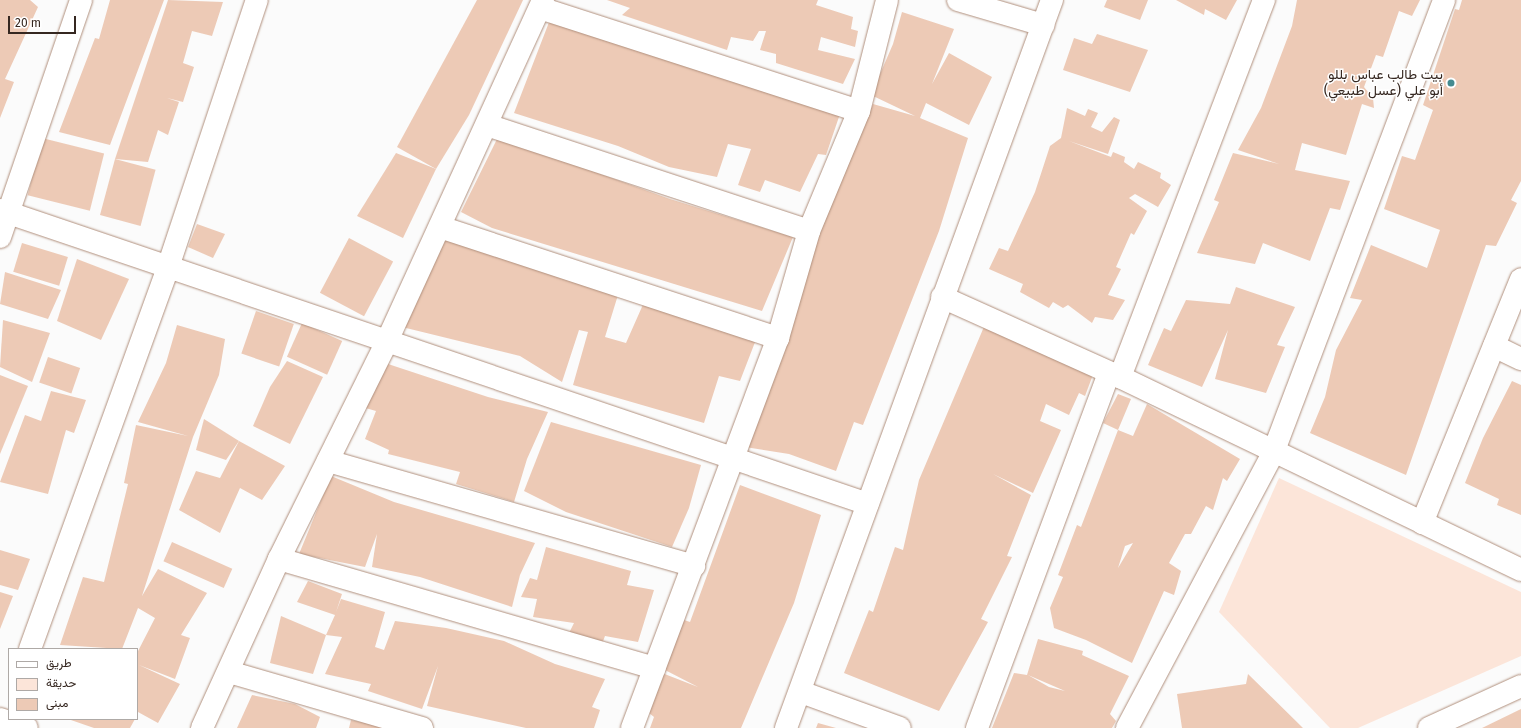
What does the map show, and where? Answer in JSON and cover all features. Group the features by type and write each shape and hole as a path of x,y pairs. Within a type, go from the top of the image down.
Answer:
{"street":[{"path":"0,237 4,212 81,0"},
{"path":"30,648 168,267 257,0"},
{"path":"632,728 735,459 778,338 809,231 859,111 886,0"},
{"path":"958,0 1043,24"},
{"path":"786,728 801,692 942,297 1052,0"},
{"path":"977,728 1264,0"},
{"path":"1127,728 1273,453 1444,0"},
{"path":"202,728 229,672 279,559 387,341 541,4 859,111"},
{"path":"487,125 809,231"},
{"path":"4,212 868,504"},
{"path":"440,226 778,338"},
{"path":"1422,523 1521,279"},
{"path":"942,297 1115,375 1273,453 1521,570"},
{"path":"1494,346 1521,359"},
{"path":"328,461 694,566"},
{"path":"279,559 655,668"},
{"path":"229,672 422,728"},
{"path":"1429,728 1521,686"},
{"path":"801,692 900,728"},
{"path":"13,720 27,728"}],"green space":[{"path":"1279,478 1521,592 1521,656 1358,728 1330,728 1219,612"}],"building":[{"path":"0,0 30,0 38,7 5,79 14,82 0,118"},
{"path":"110,0 164,0 110,145 59,132 95,38 99,39"},
{"path":"168,0 223,2 212,36 192,31 183,63 194,67 183,102 167,98 179,102 168,135 158,130 148,162 115,159"},
{"path":"477,0 523,0 469,115 436,169 397,147"},
{"path":"607,0 818,0 816,5 853,17 851,29 858,31 855,47 821,37 818,50 855,59 843,84 776,63 776,54 760,50 766,31 759,31 753,41 731,37 727,50 622,15 630,8"},
{"path":"1107,0 1148,0 1140,20 1104,7"},
{"path":"1176,0 1237,0 1226,20 1205,9 1204,15"},
{"path":"1297,0 1420,0 1412,16 1399,11 1383,57 1376,55 1364,87 1373,98 1374,108 1362,104 1346,155 1302,143 1295,170 1350,181 1340,210 1330,208 1310,261 1263,243 1255,264 1197,253 1219,202 1214,200 1233,153 1279,164 1238,150 1261,108 1292,26"},
{"path":"1462,0 1521,0 1521,181 1511,200 1517,203 1496,246 1486,245 1406,475 1310,433 1325,397 1336,350 1362,300 1350,298 1371,245 1427,268 1440,230 1384,209 1402,156 1415,160 1433,110 1423,105 1455,9 1459,10"},
{"path":"902,12 954,29 932,84 949,53 992,77 969,125 926,103 920,118 968,138 939,231 863,425 854,422 836,471 789,454 745,447 833,197 873,104 915,116 871,95 893,44"},
{"path":"551,17 841,111 826,155 818,154 800,192 765,180 760,192 738,185 751,149 728,144 717,177 669,167 618,146 514,113"},
{"path":"1097,34 1148,50 1130,92 1063,70 1074,38 1092,44"},
{"path":"1067,108 1085,116 1088,109 1098,113 1091,127 1102,132 1114,117 1120,120 1108,154 1069,141 1111,157 1113,152 1125,157 1124,162 1134,169 1138,162 1161,173 1160,178 1171,185 1158,207 1135,194 1129,198 1147,211 1134,235 1131,233 1116,267 1121,269 1108,295 1125,300 1113,320 1095,317 1092,323 1068,305 1063,308 1053,302 1049,308 1020,292 1023,284 989,269 999,248 1008,251 1035,192 1050,146 1061,138"},
{"path":"498,137 670,199 793,237 762,311 492,228 461,212"},
{"path":"42,138 104,153 90,211 28,195"},
{"path":"396,153 436,169 403,238 357,216"},
{"path":"115,159 156,170 141,226 100,215"},
{"path":"197,224 225,234 213,258 188,247"},
{"path":"447,237 618,295 605,337 626,343 645,300 757,337 740,381 719,376 704,423 573,385 588,332 579,330 562,382 520,356 402,327"},
{"path":"349,238 393,261 364,316 320,293"},
{"path":"22,243 68,257 59,286 13,272"},
{"path":"77,259 129,279 101,340 57,321"},
{"path":"5,272 61,290 48,319 0,304"},
{"path":"1236,287 1295,307 1277,345 1285,347 1266,393 1215,379 1228,330 1202,387 1148,365 1164,328 1171,331 1186,300 1230,304"},
{"path":"256,311 294,324 279,367 241,354"},
{"path":"3,320 50,333 32,382 0,367"},
{"path":"986,322 1094,372 1085,396 1079,393 1069,415 1046,404 1040,421 1061,430 1033,493 993,474 1031,495 1007,556 1012,557 981,619 988,622 939,711 844,673 869,610 873,612 895,547 903,550 919,480"},
{"path":"302,323 342,341 327,375 287,357"},
{"path":"177,325 225,339 219,375 193,437 142,596 158,569 207,593 181,635 190,638 175,679 139,665 180,684 158,723 138,712 138,651 155,618 138,608 122,648 60,645 83,577 104,582 128,484 124,483 136,425 188,436 138,422 166,363"},
{"path":"48,357 80,368 71,394 39,383"},
{"path":"287,361 323,377 290,444 253,426 270,387"},
{"path":"385,363 488,397 548,412 527,459 514,502 456,484 460,472 388,454 389,450 365,439 376,411 362,407"},
{"path":"0,375 28,386 0,454"},
{"path":"1512,381 1521,385 1521,515 1497,505 1499,499 1465,483 1483,438"},
{"path":"51,391 86,400 74,433 66,430 48,494 0,482 25,415 41,421"},
{"path":"1118,394 1131,399 1118,430 1103,423"},
{"path":"1147,404 1240,459 1227,481 1223,478 1213,510 1206,506 1191,534 1185,534 1169,563 1181,571 1174,595 1164,591 1132,663 1086,640 1054,628 1050,608 1063,577 1058,575 1077,525 1081,527 1118,430 1133,436","holes":["1133,543 1118,568 1125,546"]},
{"path":"204,419 239,441 226,460 196,450"},
{"path":"551,422 701,465 689,508 672,547 566,512 524,491"},
{"path":"239,441 285,466 262,500 240,488 220,533 179,510 196,471 220,478"},
{"path":"331,476 394,502 535,543 520,575 512,607 420,577 372,567 377,534 365,567 299,554"},
{"path":"740,485 821,515 794,603 741,728 650,728 654,717 649,713 662,673 698,687 665,670 684,620 690,622"},
{"path":"172,542 232,569 224,588 163,561"},
{"path":"546,547 631,571 627,585 654,590 638,642 605,636 602,644 568,635 574,623 533,617 537,599 521,597 530,578 537,580"},
{"path":"0,550 30,559 18,590 0,585"},
{"path":"308,581 342,594 336,612 341,599 385,612 375,647 384,650 395,621 446,628 504,641 555,664 605,679 592,707 600,710 594,728 526,728 427,706 438,666 422,709 368,691 371,684 325,674 342,637 326,635 335,615 297,602"},
{"path":"0,592 13,596 0,629"},
{"path":"281,616 326,635 313,674 270,663"},
{"path":"1038,639 1083,651 1082,655 1129,676 1110,714 1116,721 1112,728 992,728 1014,673 1027,675","holes":["1028,675 1065,691 1049,687"]},
{"path":"1248,674 1303,728 1182,728 1177,694 1246,684"},
{"path":"252,695 295,704 320,717 316,728 237,728"},
{"path":"1521,709 1521,728 1482,728"},
{"path":"71,720 134,720 130,728 94,728"},
{"path":"351,720 386,727 349,728"},
{"path":"818,723 836,728 816,728"}],"place":[{"name":"بيت طالب عباس بللو أبو علي (عسل طبيعي)","path":"1451,83"}]}
